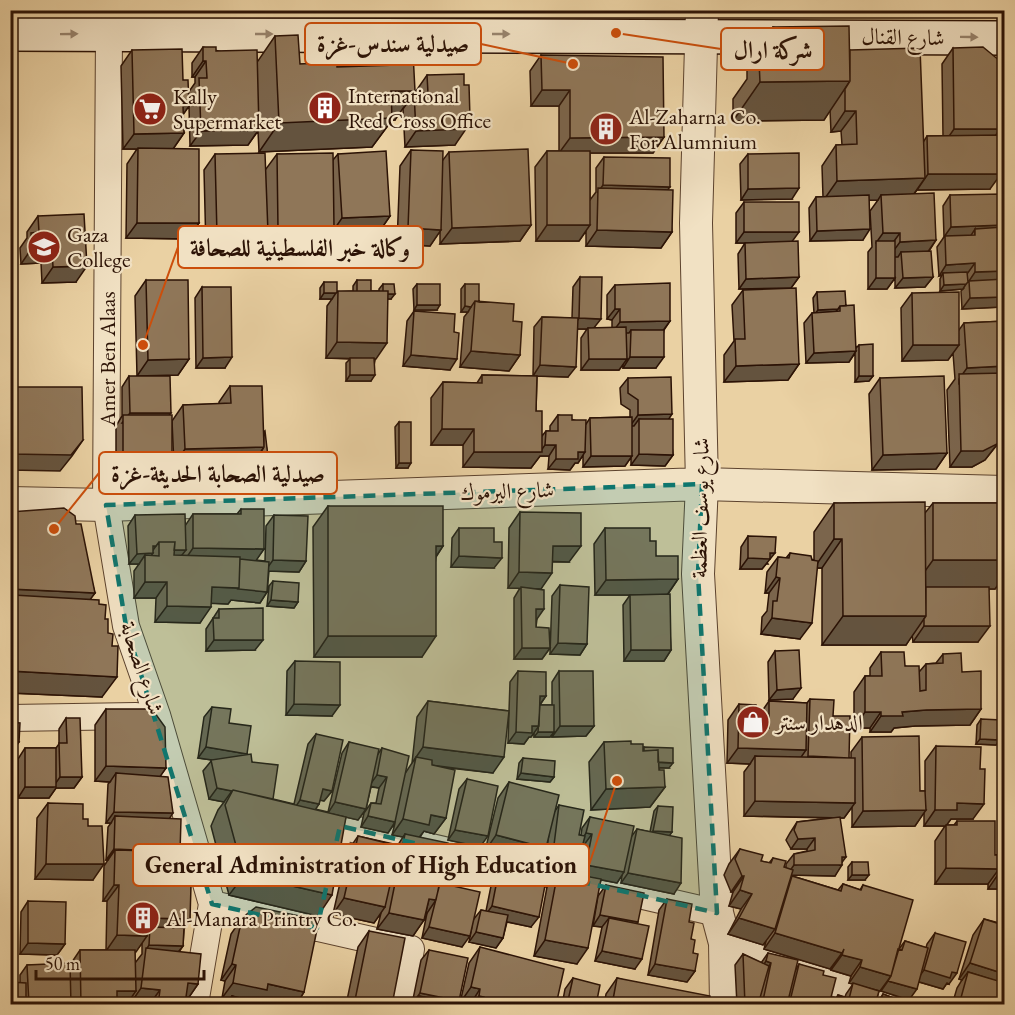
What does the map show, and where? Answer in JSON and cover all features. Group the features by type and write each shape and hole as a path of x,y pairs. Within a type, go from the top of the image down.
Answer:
{"main road":[{"name":"شارع القنال","path":"10,34 702,23 1005,38"}],"street":[{"name":"شارع يوسف العظمة","path":"702,23 696,223 702,484 698,574 717,913 725,943 726,1005"},
{"name":"Amer Ben Alaas","path":"106,505 109,33"},
{"name":"شارع اليرموك","path":"10,503 106,505 702,484 1005,492"},
{"name":"شارع الصحابة","path":"106,505 126,626 157,715 212,904 195,1005"},
{"path":"10,718 157,715"},
{"path":"317,928 340,826 717,913"},
{"path":"212,904 411,949 401,1005"},
{"path":"725,943 893,1005"}],"highlighted area":[{"path":"702,484 698,574 717,913 340,826 317,928 212,904 126,626 106,505"}],"building":[{"path":"849,26 850,81 760,82 759,61 774,61 773,27"},
{"path":"298,35 300,64 337,62 337,67 397,65 396,53 413,53 415,91 391,91 392,118 279,123 275,36"},
{"path":"203,47 216,47 216,51 257,50 259,129 201,131 199,78 207,78"},
{"path":"983,47 1000,61 1000,129 954,129 953,48"},
{"path":"920,48 925,178 837,181 836,145 857,144 856,111 845,111 845,89 850,81 850,50"},
{"name":"Kally Supermarket","path":"182,49 183,80 188,80 189,106 183,106 184,133 134,134 132,50"},
{"name":"Al-Zaharna Co. For Alumnium","path":"541,55 663,57 664,137 570,138 570,90 542,90"},
{"path":"464,74 464,85 469,85 470,118 466,117 466,129 416,131 414,93 428,93 427,75"},
{"path":"1001,135 1001,174 928,174 927,136"},
{"path":"138,148 199,149 199,223 137,223"},
{"path":"528,149 531,225 452,228 449,152"},
{"path":"411,150 443,151 441,230 408,228"},
{"path":"386,151 390,216 342,218 338,154"},
{"path":"547,151 590,151 590,225 547,225"},
{"path":"265,153 268,233 217,235 215,154"},
{"path":"333,153 334,227 278,228 277,154"},
{"path":"799,153 799,188 748,189 748,154"},
{"path":"604,157 670,158 670,187 603,185"},
{"path":"598,188 673,190 672,232 597,230"},
{"path":"934,193 936,240 900,242 900,233 883,233 881,195"},
{"path":"1003,194 1004,225 951,227 950,195"},
{"path":"869,195 870,229 817,231 816,197"},
{"path":"744,202 799,202 799,232 744,232"},
{"path":"84,214 87,266 53,267 52,247 32,248 31,233 39,232 38,216"},
{"path":"1003,227 1005,271 975,272 975,263 946,265 945,236 975,235 975,229"},
{"path":"798,241 799,277 746,279 745,243"},
{"path":"876,241 895,241 895,278 876,278"},
{"path":"931,251 933,277 903,278 901,252"},
{"path":"967,272 968,282 966,284 944,285 943,273"},
{"path":"580,277 602,277 601,319 579,318"},
{"path":"1005,279 1005,297 970,298 969,281"},
{"path":"146,280 188,280 189,359 148,360"},
{"path":"357,280 371,280 371,291 357,291"},
{"path":"324,282 337,282 337,292 324,293"},
{"path":"670,283 670,321 620,322 620,309 615,309 615,285"},
{"path":"383,284 394,284 395,294 383,291"},
{"path":"417,284 440,284 440,305 417,305"},
{"path":"465,284 479,284 479,302 475,301 471,307 465,306"},
{"path":"202,287 231,287 232,357 203,358"},
{"path":"796,288 799,364 736,366 735,339 745,339 743,290"},
{"path":"338,291 388,291 387,343 337,342"},
{"path":"845,291 846,306 840,306 838,309 818,310 817,292"},
{"path":"959,292 959,345 913,345 912,293"},
{"path":"475,301 514,304 513,321 522,322 520,355 471,351"},
{"path":"854,305 856,351 814,353 812,313 840,311 840,306"},
{"path":"414,311 455,314 454,332 459,333 457,359 411,355"},
{"path":"542,317 578,318 576,367 540,365"},
{"path":"1005,321 1005,366 967,368 964,323"},
{"path":"626,327 627,359 589,359 588,328"},
{"path":"631,330 664,330 664,357 630,357"},
{"path":"873,344 873,376 859,376 859,345"},
{"path":"350,358 374,358 375,375 350,375"},
{"path":"1004,373 1005,434 997,444 983,451 961,451 959,374"},
{"path":"482,375 537,376 536,411 542,411 542,452 474,452 474,429 442,429 443,382 482,383"},
{"path":"129,376 170,376 171,413 130,413"},
{"path":"944,376 947,453 883,455 880,378"},
{"path":"671,377 672,414 638,415 638,400 628,393 628,378"},
{"path":"230,386 262,386 264,447 185,449 183,405 231,403"},
{"path":"10,387 82,387 83,440 71,455 10,454"},
{"path":"123,415 172,415 172,461 123,461"},
{"path":"558,415 572,415 572,420 586,420 585,452 578,452 578,459 556,459 556,445 545,445 546,431 558,431"},
{"path":"632,417 632,456 591,456 590,418"},
{"path":"639,419 673,419 673,455 639,454"},
{"path":"399,422 411,422 411,463 399,463"},
{"path":"265,431 268,457 260,458 264,447"},
{"path":"925,502 926,616 843,616 842,539 834,539 834,503"},
{"path":"933,503 1005,503 1005,560 933,560"},
{"path":"328,506 443,506 443,546 436,546 436,636 328,636"},
{"path":"64,508 75,516 76,524 81,524 95,593 10,589 10,512"},
{"path":"241,509 264,509 264,549 193,548 193,514 241,514"},
{"path":"520,512 581,513 581,546 553,546 552,573 519,572"},
{"path":"185,514 186,550 174,550 175,542 159,542 153,546 153,553 137,554 135,515"},
{"path":"274,515 308,516 306,561 273,560"},
{"path":"459,528 494,528 494,542 502,542 502,558 459,556"},
{"path":"605,528 650,528 650,541 656,541 656,556 678,556 678,579 606,580"},
{"path":"748,536 776,537 775,553 770,553 770,559 748,558"},
{"path":"159,542 175,542 174,555 240,557 239,588 212,587 211,607 167,606 167,582 145,582 145,555 159,556"},
{"path":"790,553 811,556 812,560 818,561 812,623 772,618 773,601 777,601 780,578 776,577 778,557 789,558"},
{"path":"240,559 269,562 267,592 238,589"},
{"path":"273,581 299,583 298,602 271,600"},
{"path":"560,585 589,587 587,644 558,643"},
{"path":"521,587 544,590 544,609 536,609 536,627 549,628 550,648 522,648"},
{"path":"926,587 989,587 990,626 924,626"},
{"path":"670,594 671,650 631,650 630,595"},
{"path":"13,595 99,600 99,604 106,605 105,619 108,619 108,633 113,634 112,646 118,646 117,677 10,671"},
{"path":"263,608 263,640 214,640 213,618 219,618 219,609"},
{"path":"799,650 801,688 777,690 775,651"},
{"path":"881,652 904,652 905,666 919,666 920,691 926,690 926,664 943,663 943,654 961,653 962,672 981,671 981,709 902,712 903,716 881,716 881,712 865,712 865,676 882,676"},
{"path":"295,661 340,662 340,705 294,704"},
{"path":"518,671 546,672 546,696 540,696 539,726 532,726 532,733 516,732"},
{"path":"559,671 593,671 594,726 560,726"},
{"path":"810,699 834,700 833,716 850,716 849,758 808,756"},
{"path":"428,701 509,711 504,757 423,747"},
{"path":"769,701 807,703 806,750 738,748 739,704 756,705 755,727 769,728"},
{"path":"540,705 554,705 554,732 538,732"},
{"path":"212,707 231,709 229,723 251,726 247,754 206,747"},
{"path":"106,709 152,709 165,727 166,768 106,766"},
{"path":"66,718 80,718 82,777 60,777 59,743 67,743"},
{"path":"981,719 1001,720 1000,740 980,739"},
{"path":"10,722 20,723 19,742 10,742"},
{"path":"316,734 343,740 332,791 323,789 319,804 300,800"},
{"path":"919,736 920,791 925,791 926,810 863,811 862,737"},
{"path":"631,741 631,744 643,744 643,751 658,750 659,770 664,770 665,787 606,789 604,742"},
{"path":"349,742 379,749 366,809 335,802"},
{"path":"936,746 981,747 980,769 985,769 984,804 957,803 957,810 935,810"},
{"path":"644,747 673,748 673,763 658,762 658,750 644,751"},
{"path":"25,748 56,748 56,787 25,787"},
{"path":"382,748 409,756 395,822 368,816 371,803 381,804 387,777 377,775"},
{"path":"10,754 14,754 13,801 10,801"},
{"path":"251,754 252,762 278,765 273,799 217,788 211,760"},
{"path":"755,756 855,758 855,803 755,801"},
{"path":"416,757 432,760 432,765 455,770 446,818 431,815 429,825 403,819"},
{"path":"523,758 555,761 554,777 521,773"},
{"path":"116,773 168,777 173,813 114,812"},
{"path":"467,779 498,786 488,836 455,830"},
{"path":"509,782 559,795 546,848 496,835"},
{"path":"233,790 346,817 332,895 244,875 225,805"},
{"path":"48,803 83,804 83,819 88,819 88,826 102,826 104,864 46,864"},
{"path":"559,805 584,810 579,835 585,836 579,859 553,853"},
{"path":"658,806 673,807 672,832 653,831"},
{"path":"10,815 12,815 11,875 10,875"},
{"path":"115,816 181,819 180,852 114,849"},
{"path":"590,817 634,826 624,872 586,865 592,834 586,833"},
{"path":"840,817 846,857 842,857 842,865 794,865 794,854 815,850 815,838 798,839 794,830 797,822"},
{"path":"957,821 995,821 995,855 1005,855 1005,873 999,873 999,869 946,868 946,825 957,825"},
{"path":"637,829 682,838 681,883 628,873"},
{"path":"405,834 448,843 436,900 429,899 424,920 389,913"},
{"path":"358,836 399,846 385,907 344,898"},
{"path":"740,849 763,855 761,861 771,863 773,858 786,861 784,867 793,870 775,929 739,918 752,894 740,890 744,876 735,859"},
{"name":"Al-Manara Printry Co.","path":"115,850 192,852 190,919 147,918 147,936 117,935 119,885 114,885"},
{"path":"852,862 868,862 869,875 852,875"},
{"path":"500,865 547,875 539,917 492,906"},
{"path":"558,871 601,879 588,948 545,940"},
{"path":"792,876 841,891 843,884 861,890 863,885 913,900 891,976 860,967 862,960 842,955 844,949 842,953 775,933"},
{"path":"440,883 480,892 470,936 429,927"},
{"path":"606,885 644,893 638,922 600,915"},
{"path":"667,899 692,904 689,922 694,923 691,939 695,940 693,953 698,954 695,971 655,964"},
{"path":"28,901 66,902 65,944 28,943"},
{"path":"256,907 319,920 304,992 268,984 267,990 233,983 236,965 232,964 242,918"},
{"path":"481,910 508,915 503,938 476,932"},
{"path":"609,918 649,926 642,959 602,951"},
{"path":"984,919 1000,924 1001,920 1005,921 1005,974 970,963"},
{"path":"150,927 184,928 183,946 149,945"},
{"path":"369,931 405,938 392,1005 354,1005"},
{"path":"935,933 966,942 957,973 952,972 950,978 924,970"},
{"path":"905,941 928,948 917,989 888,981 898,949 902,950"},
{"path":"480,947 564,969 556,1005 482,1005 484,997 479,996 480,989 471,987"},
{"path":"146,948 201,954 198,984 188,983 186,997 195,998 194,1005 158,1005 160,990 141,988"},
{"path":"80,950 135,950 136,991 117,991 117,1005 81,1005"},
{"path":"429,950 468,958 459,1001 420,993"},
{"path":"768,953 798,960 787,1005 762,1005 771,963 766,961"},
{"path":"743,954 769,966 758,1005 745,1005"},
{"path":"70,963 71,1005 29,1005 27,965"},
{"path":"799,964 824,971 823,975 836,978 829,1005 789,1005"},
{"path":"968,972 1005,983 1005,1005 959,1005"},
{"path":"573,978 600,985 596,1005 567,1005"},
{"path":"617,978 710,996 709,1005 612,1005"},
{"path":"10,982 26,983 26,1005 10,1005"},
{"path":"853,983 879,991 875,1005 836,1005 838,995 849,999"},
{"path":"883,994 911,1005 879,1005"},
{"path":"232,996 270,1005 230,1005"},
{"path":"419,996 464,1005 418,1005"}],"place":[{"name":"شركة ارال","path":"616,33"},
{"name":"صيدلية سندس-غزة","path":"573,64"},
{"name":"International Red Cross Office","path":"325,108"},
{"name":"Kally Supermarket","path":"150,109"},
{"name":"Al-Zaharna Co. For Alumnium","path":"606,129"},
{"name":"Gaza College","path":"44,247"},
{"name":"وكالة خبر الفلسطينية للصحافة","path":"143,345"},
{"name":"صيدلية الصحابة الحديثة-غزة","path":"54,529"},
{"name":"الدهدار سنتر","path":"753,722"},
{"name":"General Administration of High Education","path":"617,781"},
{"name":"Al-Manara Printry Co.","path":"143,918"}]}
